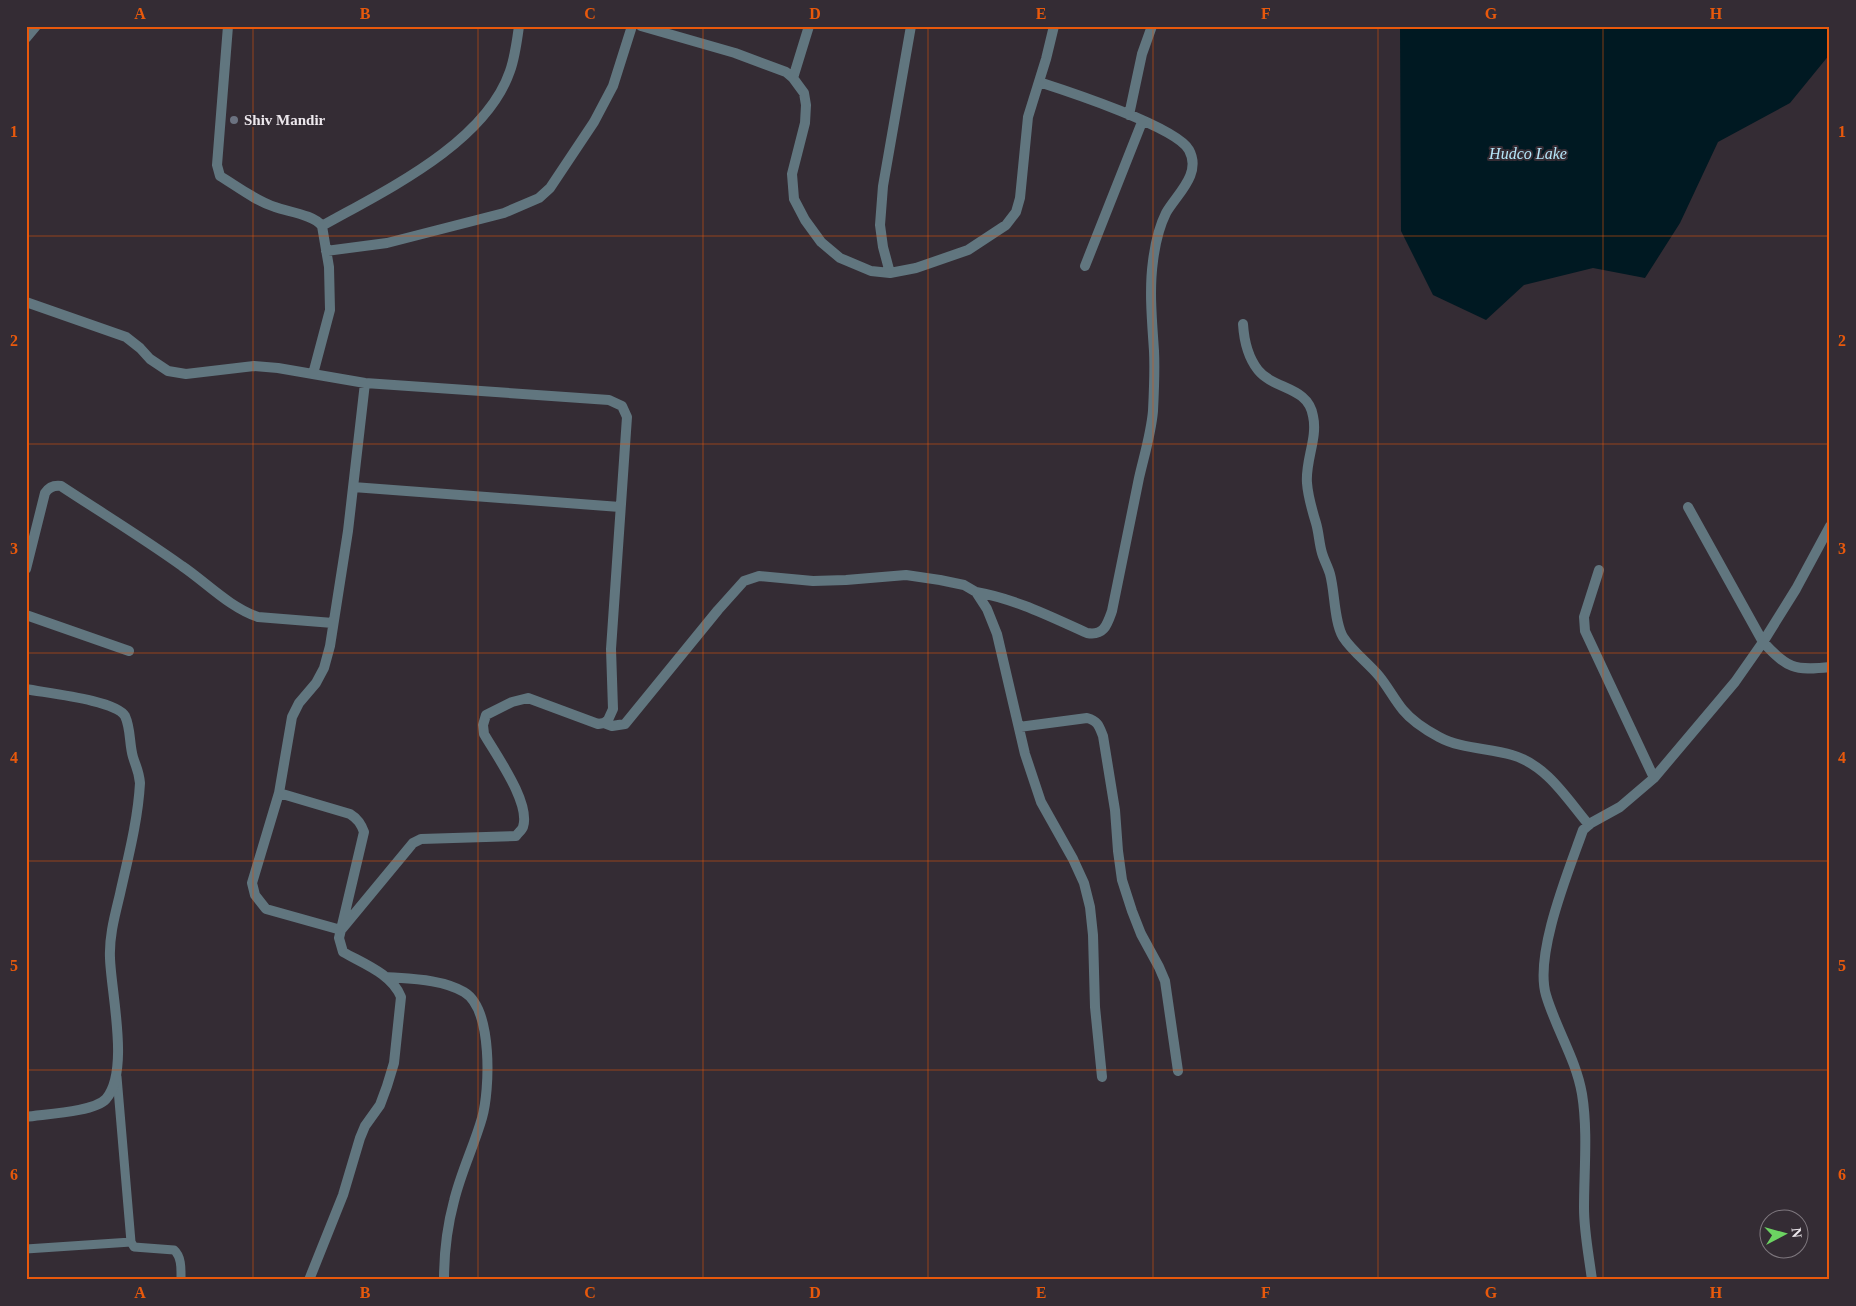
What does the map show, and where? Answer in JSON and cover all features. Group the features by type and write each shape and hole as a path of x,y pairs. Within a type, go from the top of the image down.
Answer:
{"street":[{"path":"26,38 36,26"},
{"path":"228,26 217,165 220,176 272,206 311,218 322,226 331,289 330,310 313,374"},
{"path":"322,226 401,180 454,145 480,120 495,99 509,73 519,26"},
{"path":"326,251 386,243 504,213 539,198 560,175 598,115 613,86 632,26"},
{"path":"641,26 735,53 786,72 793,78 804,93 806,105 805,123 792,174 794,198 805,220 821,242 840,258 871,271 890,273 916,268 968,250 1006,225 1016,212 1020,198 1028,117 1054,26"},
{"path":"793,78 808,26"},
{"path":"890,273 883,247 880,225 883,186 911,26"},
{"path":"1129,115 1142,54 1152,26"},
{"path":"341,930 412,844 421,838 516,836 523,827 522,802 517,790 484,734 483,725 486,716 512,702 528,698 598,724 604,723 612,726 625,724 744,581 759,576 813,581 906,576 940,580 964,585 976,592 995,595 1017,602 1087,633 1098,634 1106,629 1112,611 1153,414 1155,378 1151,293 1153,262 1158,236 1166,214 1190,178 1193,166 1192,156 1188,147 1176,137 1101,103 1039,82"},
{"path":"1085,266 1142,122"},
{"path":"26,302 126,337 150,359 168,371 186,374 254,366 278,368 365,383 609,400 622,406 627,417 611,649 613,709 608,720 604,723"},
{"path":"1243,324 1246,348 1258,370 1266,377 1302,396 1309,404 1313,415 1314,426 1307,463 1306,482 1322,552 1332,584 1339,626 1344,638 1379,677 1404,711 1416,722 1440,738 1514,756 1536,766 1554,783 1589,825"},
{"path":"341,930 266,909 254,896 252,883 279,793 292,718 299,703 316,683 324,668 348,530 365,383"},
{"path":"26,569 45,493 48,488 56,485 61,486 182,566 233,605 247,613 258,617 333,623"},
{"path":"353,487 620,507"},
{"path":"1688,507 1763,642 1779,660 1792,667 1809,670 1830,667"},
{"path":"1592,1280 1584,1211 1584,1115 1582,1094 1576,1069 1546,994 1543,980 1544,960 1560,895 1583,830 1620,807 1654,778 1735,682 1763,642 1796,588 1830,526"},
{"path":"1598,570 1584,616 1585,631 1654,778"},
{"path":"976,592 988,609 997,634 1025,754 1042,802 1084,883 1090,907 1093,935 1102,1077"},
{"path":"26,615 129,651"},
{"path":"26,689 112,706 123,713 128,724 133,758 139,771 140,783 128,860 110,937 110,958 119,1060 117,1076 106,1099 93,1108 26,1117"},
{"path":"1019,727 1087,718 1094,720 1099,725 1103,736 1114,810 1122,880 1141,934 1165,981 1178,1071"},
{"path":"279,793 350,814 361,824 364,832 339,938 343,952 386,977 398,988 401,998 394,1063 380,1105 365,1126 360,1138 343,1195 309,1280"},
{"path":"386,977 447,985 466,993 477,1006 484,1026 487,1062 482,1117 454,1199 448,1227 444,1280"}],"lane":[{"path":"117,1076 130,1242 134,1247 174,1250 178,1253 181,1280"},
{"path":"26,1249 130,1242"}],"water":[{"name":"Hudco Lake","path":"1400,26 1830,26 1830,54 1790,103 1718,142 1680,223 1645,278 1593,268 1524,285 1486,320 1433,295 1401,231"}],"place":[{"name":"Shiv Mandir","path":"234,120"}]}
